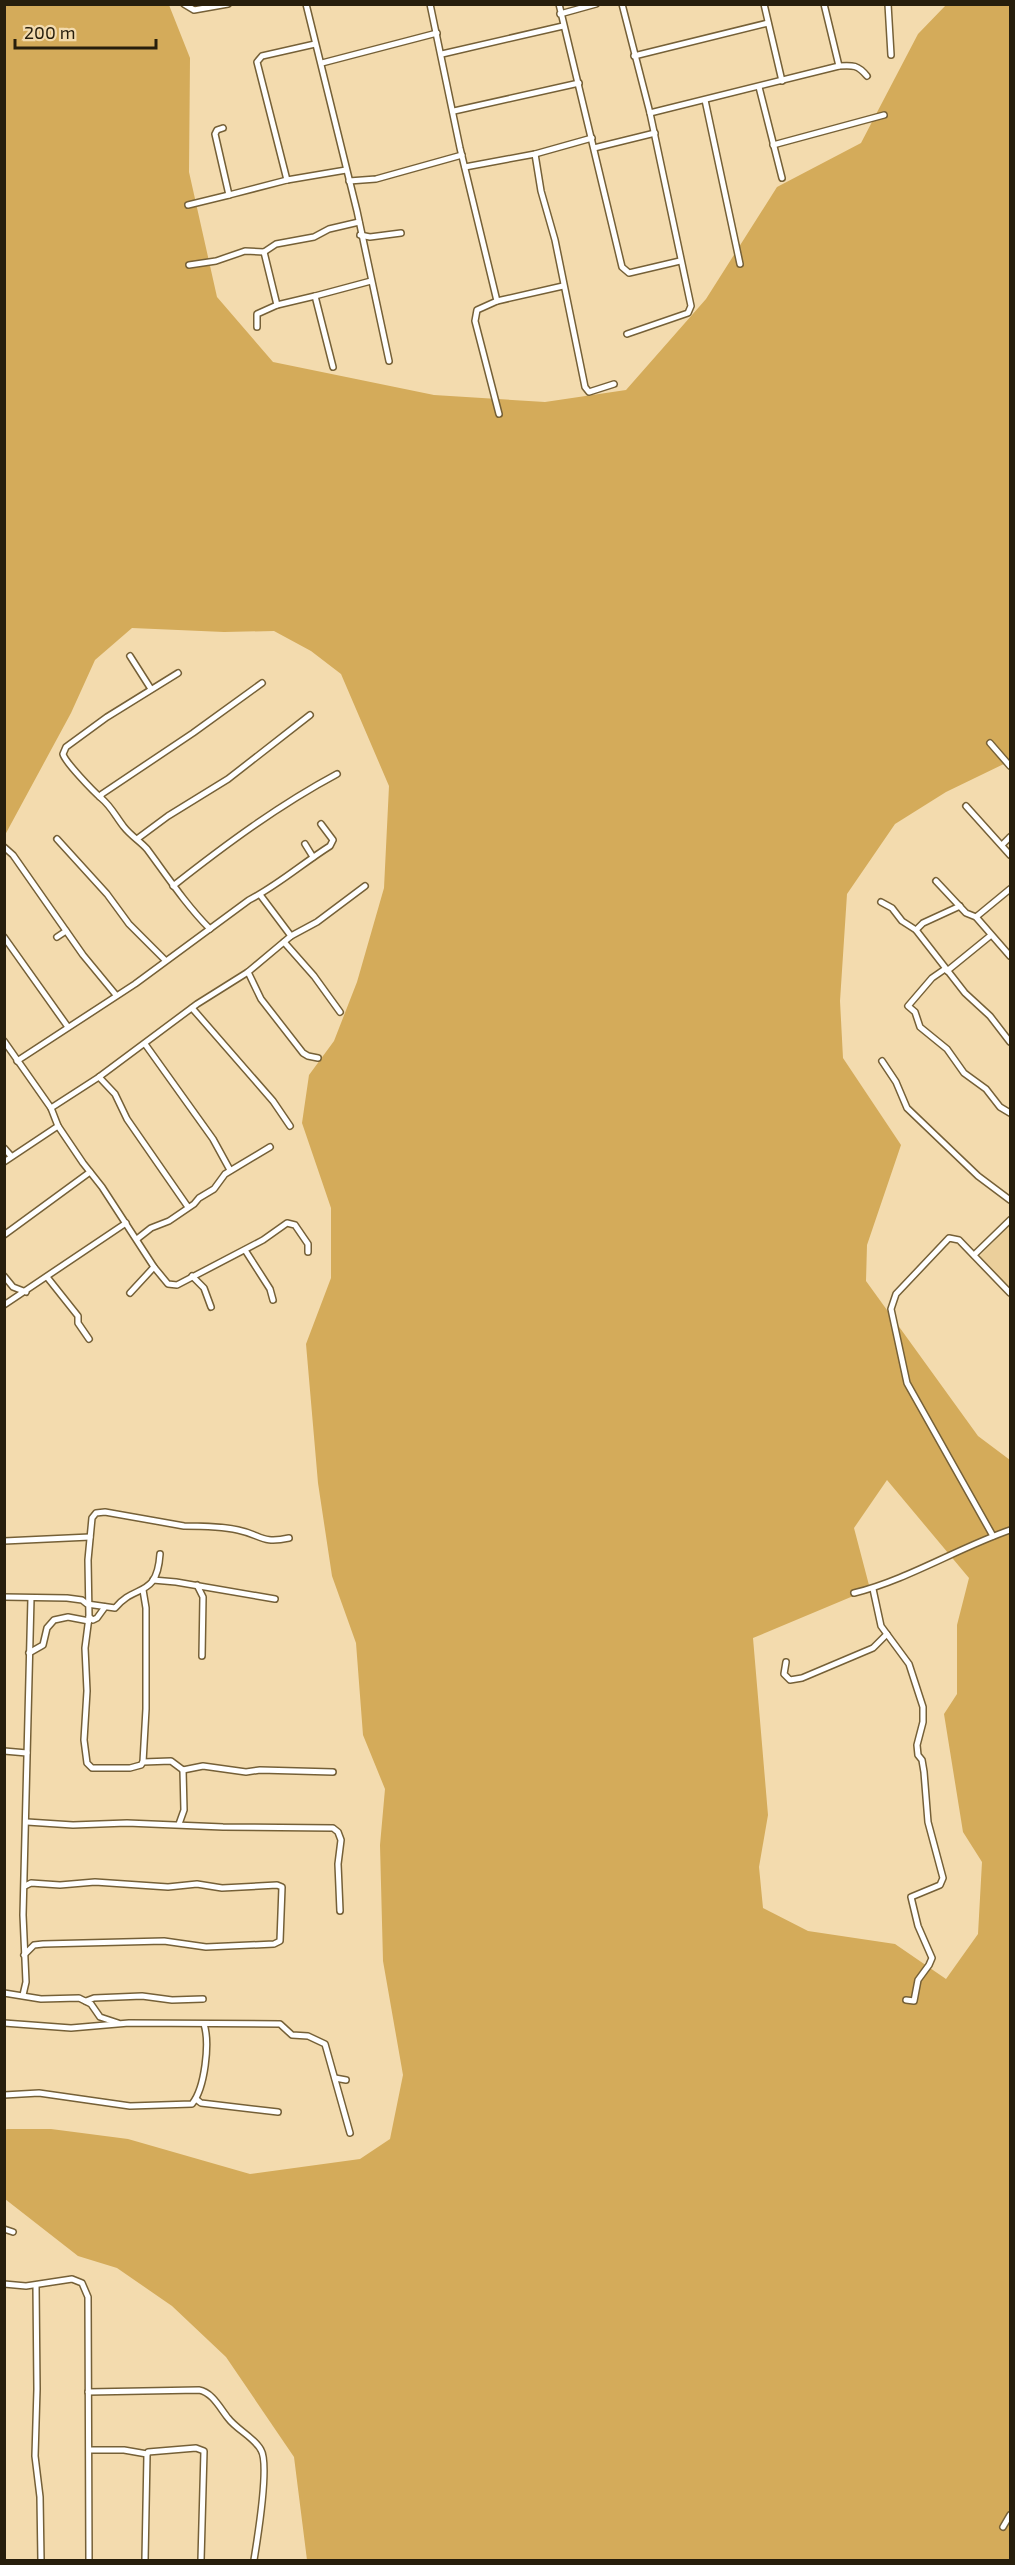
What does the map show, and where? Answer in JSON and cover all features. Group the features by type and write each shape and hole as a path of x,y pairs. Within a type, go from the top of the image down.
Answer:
{"street":[{"path":"184,4 194,10 205,10 228,4"},
{"path":"306,4 350,182 389,361"},
{"path":"430,4 462,155 497,301"},
{"path":"559,4 624,271 628,273 680,261"},
{"path":"560,14 596,4"},
{"path":"622,4 655,133 691,306 688,313 627,334"},
{"path":"764,4 782,81"},
{"path":"824,4 839,66"},
{"path":"888,4 891,55"},
{"path":"634,56 768,22"},
{"path":"442,54 563,26"},
{"path":"322,63 437,33"},
{"path":"287,180 257,62 262,56 315,44"},
{"path":"650,113 839,66 857,66 867,76"},
{"path":"454,111 579,83"},
{"path":"759,87 782,178"},
{"path":"705,100 740,264"},
{"path":"773,145 884,115"},
{"path":"223,128 215,131 215,134 229,195"},
{"path":"594,148 655,133"},
{"path":"465,167 535,154 592,138"},
{"path":"535,154 541,191 555,240 562,286 585,387 589,392 593,392 614,384"},
{"path":"350,182 376,179 462,155"},
{"path":"188,205 287,180 346,170"},
{"path":"189,265 216,261 244,251 264,252 276,244 314,237 330,229 359,222"},
{"path":"360,235 370,237 401,233"},
{"path":"264,252 277,305"},
{"path":"257,327 257,314 277,305 371,281"},
{"path":"499,414 475,321 477,310 497,301 562,286"},
{"path":"315,296 333,367"},
{"path":"130,656 151,689"},
{"path":"178,673 106,717 63,751 63,757 82,776 88,788 100,797 125,829 137,839 210,929"},
{"path":"100,797 262,683"},
{"path":"137,839 168,816 228,779 310,715"},
{"path":"990,743 1011,766"},
{"path":"173,886 247,831 337,774"},
{"path":"966,806 1011,855"},
{"path":"17,1061 116,995 249,900 261,896 272,885 333,843 329,833 321,824"},
{"path":"1002,845 1011,837"},
{"path":"57,838 107,894 129,924 165,960"},
{"path":"305,843 313,857"},
{"path":"4,847 14,855 66,931 116,995"},
{"path":"936,881 966,913 976,917 990,936 1011,956"},
{"path":"51,1108 99,1077 192,1008 248,972 291,936 317,922 365,886"},
{"path":"976,917 1011,889"},
{"path":"261,896 291,936"},
{"path":"881,902 892,908 902,921 916,930 965,993 990,1016 1011,1042"},
{"path":"916,930 923,923 960,906"},
{"path":"57,937 66,931"},
{"path":"990,936 932,978 908,1006 915,1012 920,1027 947,1049 964,1073 986,1089 1000,1107 1011,1113"},
{"path":"4,938 68,1027"},
{"path":"284,942 319,981 340,1012"},
{"path":"248,972 261,999 303,1053 318,1058"},
{"path":"192,1008 273,1101 290,1126"},
{"path":"4,1041 51,1108 58,1126 126,1222 154,1267 171,1286 245,1250 290,1222 295,1224 306,1241 308,1252"},
{"path":"145,1044 213,1139 230,1170"},
{"path":"882,1061 896,1082 907,1108 941,1138 978,1176 1011,1200"},
{"path":"99,1077 115,1094 128,1119 188,1207"},
{"path":"4,1162 58,1126"},
{"path":"137,1239 151,1228 169,1221 214,1189 222,1176 230,1170 270,1147"},
{"path":"4,1148 11,1156"},
{"path":"4,1235 90,1172"},
{"path":"974,1256 1011,1220"},
{"path":"4,1305 126,1222"},
{"path":"993,1536 907,1383 891,1309 896,1294 944,1241 954,1238 959,1240 1011,1293"},
{"path":"245,1250 270,1290 273,1300"},
{"path":"130,1293 154,1267"},
{"path":"4,1276 13,1287 26,1292"},
{"path":"192,1276 204,1288 211,1307"},
{"path":"47,1277 78,1316 78,1323 89,1339"},
{"path":"13,1287 15,1299"},
{"path":"141,1593 146,1608 146,1709 142,1762 141,1765 130,1768 92,1767 87,1763 85,1658 89,1619 87,1605 92,1518 100,1512 184,1526 198,1525 237,1530 268,1541 289,1539"},
{"path":"854,1593 873,1588 1011,1530"},
{"path":"4,1541 90,1537"},
{"path":"4,1597 67,1598 82,1600 87,1605 115,1608 120,1602 141,1593 153,1580 159,1570 160,1554"},
{"path":"153,1580 276,1599"},
{"path":"197,1585 203,1597 202,1656"},
{"path":"873,1588 881,1626 909,1664 923,1707 923,1722 917,1745 918,1755 922,1760 926,1810 943,1878 940,1885 910,1896 918,1926 932,1958 930,1965 918,1980 916,1998 914,2001 906,2000"},
{"path":"23,1995 26,1982 24,1934 27,1822 25,1806 28,1792 31,1598"},
{"path":"29,1653 43,1645 47,1628 54,1620 68,1617 93,1620 105,1607"},
{"path":"786,1662 784,1674 786,1677 790,1680 802,1678 873,1648 886,1634"},
{"path":"4,1751 27,1753"},
{"path":"142,1762 175,1762 183,1770 184,1810 179,1824"},
{"path":"183,1770 203,1766 246,1772 265,1770 333,1772"},
{"path":"27,1822 73,1826 128,1823 336,1829 341,1840 338,1864 340,1911"},
{"path":"25,1877 31,1883"},
{"path":"24,1954 34,1945 112,1941 164,1941 206,1947 274,1944 281,1937 282,1887 277,1885 222,1888 197,1884 168,1887 95,1882 60,1885 31,1883 25,1886"},
{"path":"24,1934 34,1945"},
{"path":"8,1993 26,1982"},
{"path":"8,1993 41,2000 69,1997 86,2001 94,1998 142,1996 172,2000 204,2000"},
{"path":"86,2001 100,2017 108,2022"},
{"path":"4,2023 71,2028 108,2022 276,2023 284,2026 292,2035 315,2037 325,2044 329,2051 350,2133"},
{"path":"4,2095 39,2093 130,2106 188,2105 196,2099 202,2081 207,2049 204,2024"},
{"path":"335,2078 346,2080"},
{"path":"196,2099 201,2103 278,2112"},
{"path":"4,2229 13,2232"},
{"path":"4,2284 36,2285 72,2279 78,2280 84,2286 90,2307 89,2560"},
{"path":"36,2285 35,2456 40,2497 40,2560"},
{"path":"88,2392 199,2390 208,2393 231,2422 263,2453 262,2502 254,2560"},
{"path":"90,2450 124,2450 147,2454 148,2452 196,2448 204,2451 201,2560"},
{"path":"145,2560 147,2454"},
{"path":"1003,2527 1011,2515"}],"shaded area":[{"path":"5,5 169,5 190,58 189,172 217,297 273,362 434,395 545,402 626,390 706,299 777,187 861,143 918,34 946,5 1010,5 1010,761 946,792 895,824 847,894 840,1001 843,1058 901,1145 867,1245 866,1281 978,1436 1010,1460 1010,2560 307,2560 294,2457 226,2357 172,2306 117,2268 78,2256 5,2199 4,2131 7,2129 51,2129 128,2139 250,2174 360,2159 390,2139 403,2075 383,1961 380,1845 385,1789 363,1735 356,1643 332,1576 318,1483 306,1344 331,1278 331,1208 302,1123 309,1075 334,1041 357,982 384,888 389,786 341,674 311,651 274,631 224,632 132,628 95,660 71,713 5,835","holes":["887,1480 969,1578 957,1625 957,1694 944,1714 963,1832 982,1862 978,1934 946,1979 895,1944 808,1931 763,1908 759,1867 768,1815 753,1638 870,1589 854,1528"]},
{"path":"1010,1225 1010,1288 979,1257"}]}
